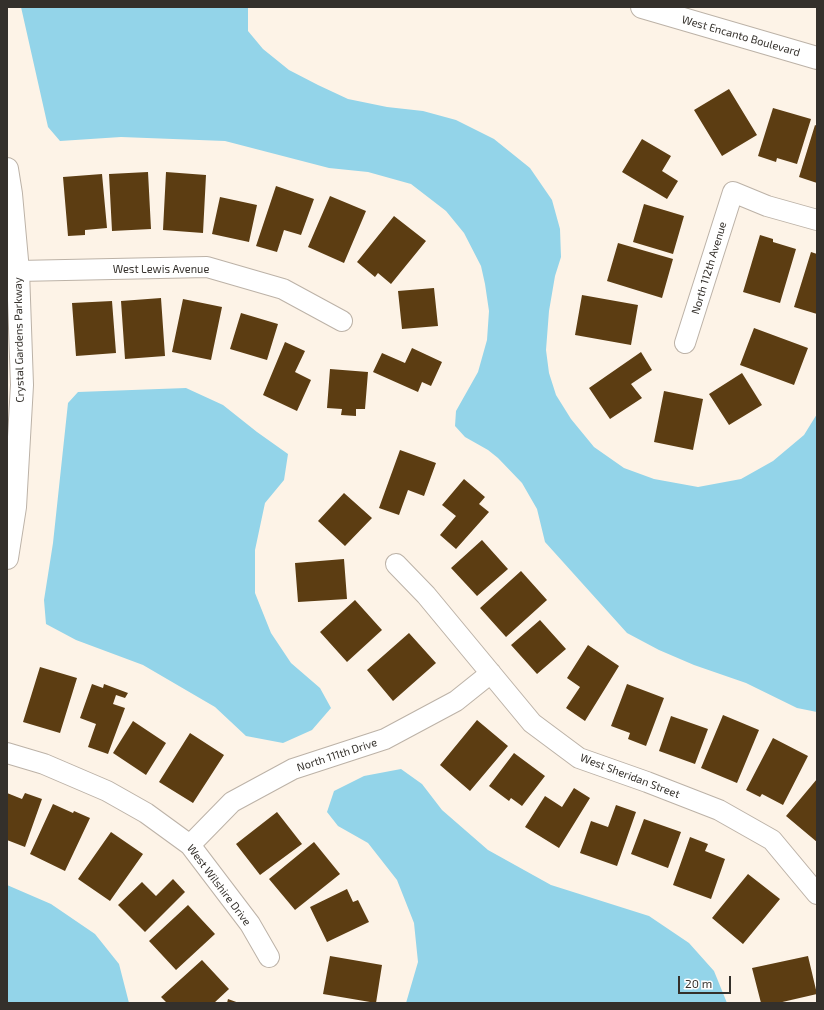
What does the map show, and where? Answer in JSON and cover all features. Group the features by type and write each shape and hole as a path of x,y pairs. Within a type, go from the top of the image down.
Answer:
{"street":[{"name":"West Encanto Boulevard","path":"642,7 817,58"},
{"name":"Crystal Gardens Parkway","path":"7,169 11,194 18,271 22,385 7,558"},
{"name":"North 112th Avenue","path":"685,343 733,192 767,206 817,220"},
{"name":"West Lewis Avenue","path":"18,271 208,267 283,289 342,321"},
{"name":"West Sheridan Street","path":"396,564 426,595 532,723 579,758 719,810 772,840 817,894"},
{"name":"North 111th Drive","path":"190,845 232,802 293,769 385,739 456,702 490,673"},
{"name":"West Wilshire Drive","path":"7,753 44,764 107,791 146,813 190,845 250,924 269,957"}],"water":[{"path":"21,7 248,7 248,31 263,49 289,70 348,99 387,107 423,111 456,120 494,139 530,168 552,200 560,229 561,257 555,276 549,311 546,350 549,373 556,395 571,419 594,447 624,468 654,479 698,487 741,479 773,461 804,435 817,414 817,712 797,708 746,683 694,665 659,650 627,633 545,542 537,509 522,483 498,458 488,450 465,437 455,426 456,411 478,372 487,340 489,311 481,266 464,233 446,211 411,184 368,172 329,168 225,141 121,137 60,141 48,127"},
{"path":"186,388 223,405 288,454 284,480 265,503 255,550 255,593 271,633 291,663 320,688 331,708 312,730 283,743 246,736 215,707 143,665 76,640 46,624 44,600 53,543 68,403 78,392"},
{"path":"401,769 422,784 442,810 488,850 551,885 649,916 689,943 714,971 727,1003 406,1003 418,962 414,923 397,880 368,843 338,826 327,812 334,791 364,776"},
{"path":"7,885 51,904 95,934 119,964 129,1003 7,1003"}],"building":[{"path":"729,89 757,135 722,156 694,110"},
{"path":"773,108 811,119 797,164 777,158 776,162 758,156"},
{"path":"815,125 817,126 817,183 799,177"},
{"path":"642,139 671,156 662,171 678,181 667,199 622,172"},
{"path":"148,172 151,229 112,231 109,174"},
{"path":"166,172 206,175 203,233 163,230"},
{"path":"102,174 107,228 85,230 85,235 68,236 63,177"},
{"path":"276,186 314,199 301,235 284,230 277,252 256,246"},
{"path":"330,196 366,211 344,263 308,247"},
{"path":"220,197 257,205 249,242 212,234"},
{"path":"644,204 684,216 673,254 633,242"},
{"path":"394,216 426,241 391,284 378,273 375,277 357,262"},
{"path":"760,235 773,239 773,242 796,249 780,303 743,292"},
{"path":"618,243 673,259 662,298 607,281"},
{"path":"811,252 817,254 817,314 794,307"},
{"path":"434,288 438,326 402,329 398,291"},
{"path":"582,295 638,305 631,345 575,335"},
{"path":"161,298 165,356 125,359 121,301"},
{"path":"183,299 222,307 211,360 172,352"},
{"path":"112,301 116,353 76,356 72,303"},
{"path":"241,313 278,324 267,360 230,349"},
{"path":"754,328 808,348 794,385 740,365"},
{"path":"285,342 305,351 295,372 311,380 297,411 263,395"},
{"path":"412,348 442,362 431,386 422,382 418,392 373,372 382,353 405,363"},
{"path":"641,352 652,370 631,384 642,398 610,419 589,388"},
{"path":"330,369 368,372 365,409 356,409 356,416 341,415 342,409 327,408"},
{"path":"742,373 762,405 729,425 709,394"},
{"path":"664,391 703,399 693,450 654,442"},
{"path":"400,450 436,463 424,496 408,490 399,515 379,508"},
{"path":"464,479 485,497 479,504 489,512 456,549 440,535 456,516 442,505"},
{"path":"344,493 372,518 345,546 318,521"},
{"path":"482,540 508,569 477,596 451,568"},
{"path":"344,559 347,599 298,602 295,563"},
{"path":"521,571 547,600 506,637 480,608"},
{"path":"355,600 382,630 347,662 320,632"},
{"path":"540,620 566,649 537,674 511,645"},
{"path":"409,633 436,663 393,701 367,670"},
{"path":"588,645 619,666 585,721 566,708 580,687 567,678"},
{"path":"40,667 77,678 60,733 23,722"},
{"path":"92,684 103,688 104,684 128,693 125,698 116,695 113,704 125,708 108,754 88,747 96,724 80,718"},
{"path":"627,684 664,698 646,746 628,739 630,733 611,726"},
{"path":"723,715 759,730 737,783 701,768"},
{"path":"671,716 708,729 695,764 659,751"},
{"path":"477,720 508,746 470,791 440,765"},
{"path":"133,721 166,743 146,775 113,753"},
{"path":"190,733 224,755 193,803 159,782"},
{"path":"773,738 808,756 783,805 762,794 760,797 746,790"},
{"path":"514,753 545,776 522,806 511,798 509,801 489,786"},
{"path":"817,779 817,842 786,816"},
{"path":"574,788 590,798 559,848 525,827 545,796 562,807"},
{"path":"7,793 22,799 25,793 42,799 25,847 7,840"},
{"path":"53,804 73,813 74,811 90,818 65,871 30,854"},
{"path":"616,805 636,812 617,866 580,853 591,821 608,827"},
{"path":"277,812 302,844 260,875 236,844"},
{"path":"644,819 681,832 668,868 631,854"},
{"path":"111,832 143,854 110,901 78,879"},
{"path":"690,837 708,844 705,851 725,859 711,899 673,885"},
{"path":"314,842 340,874 295,910 269,879"},
{"path":"748,874 780,899 743,944 712,918"},
{"path":"173,879 185,892 145,932 118,905 142,882 156,896"},
{"path":"347,889 353,902 358,900 369,922 327,942 310,907"},
{"path":"188,905 215,934 176,970 149,941"},
{"path":"330,956 382,965 376,1003 323,994"},
{"path":"808,956 817,994 778,1003 761,1003 752,968"},
{"path":"202,960 229,989 214,1003 167,1003 161,997"},
{"path":"228,999 239,1003 227,1003"}]}
